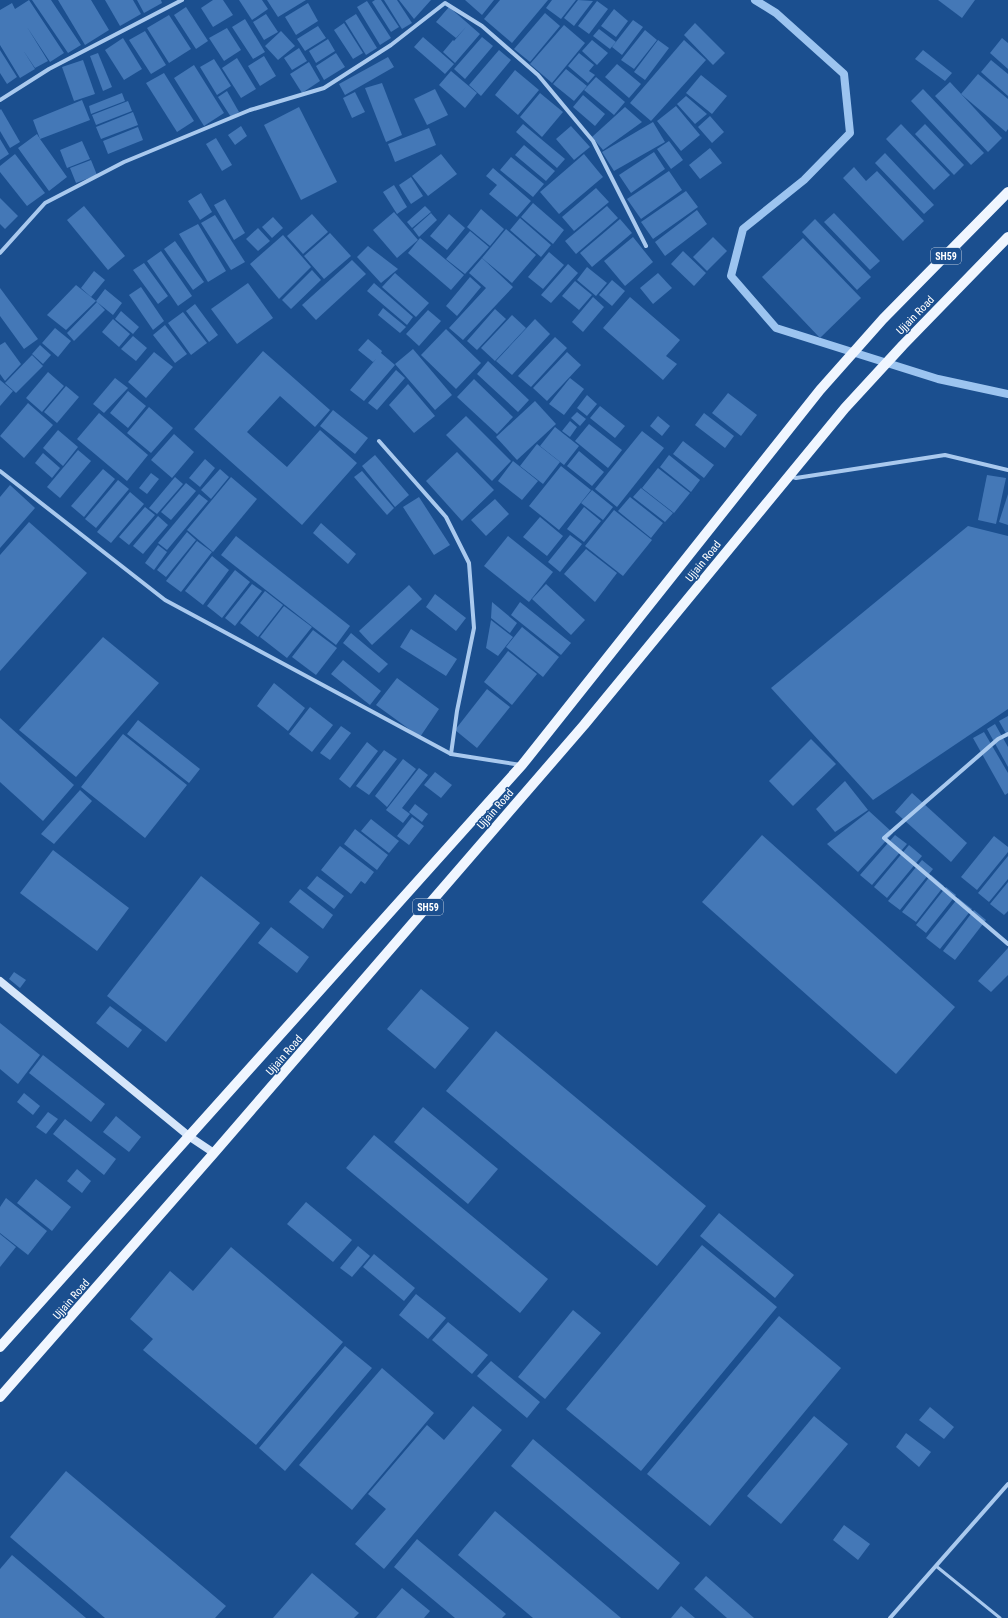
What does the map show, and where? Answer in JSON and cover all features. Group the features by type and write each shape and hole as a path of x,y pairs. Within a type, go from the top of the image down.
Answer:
{"main road":[{"name":"Ujjain Road","path":"0,1348 522,765 820,390 883,319 1008,192"},
{"name":"Ujjain Road","path":"0,1397 214,1153 584,725 845,408 903,345 1008,237"}],"street":[{"path":"0,100 49,69 182,0"},
{"path":"0,253 45,203 124,162 250,110 324,88 391,44 445,3 482,26 538,75 593,141 646,246"},
{"path":"379,441 446,517 469,563 474,628 457,711 451,754"},
{"path":"789,475 796,478 945,455 1008,470"},
{"path":"0,471 165,600 451,754 522,765"},
{"path":"1008,734 998,739 884,838 1008,944"},
{"path":"0,981 190,1137 214,1153"},
{"path":"890,1618 1008,1484"}],"lane":[{"path":"936,1566 1000,1618"}],"building":[{"path":"29,0 64,53 50,62 27,27 48,61 35,68 23,50 35,69 20,78 0,45 0,10 12,3 15,9"},
{"path":"32,0 51,0 81,45 68,53"},
{"path":"58,0 91,0 109,30 85,45"},
{"path":"105,0 133,0 141,14 120,26"},
{"path":"137,0 161,0 162,3 144,13"},
{"path":"213,0 223,0 233,15 213,27 201,8"},
{"path":"239,0 262,0 268,9 252,20"},
{"path":"267,0 306,0 278,17"},
{"path":"375,0 381,0 399,27 391,32 372,2"},
{"path":"384,0 397,0 412,23 402,29"},
{"path":"399,0 431,0 414,19"},
{"path":"465,0 494,0 482,15"},
{"path":"500,0 548,0 512,43 484,19"},
{"path":"552,0 576,0 561,19 546,8"},
{"path":"578,0 593,1 574,26 564,18"},
{"path":"938,0 975,0 962,18"},
{"path":"367,1 391,38 380,45 357,7"},
{"path":"597,1 608,9 589,34 578,26"},
{"path":"308,3 318,21 296,35 285,17"},
{"path":"186,7 208,41 196,49 174,15"},
{"path":"449,7 480,34 455,63 443,52 453,40 454,41 466,27 456,38 436,22"},
{"path":"614,9 628,21 616,37 601,26"},
{"path":"545,13 560,26 530,62 514,49"},
{"path":"266,14 278,32 264,40 253,22"},
{"path":"356,14 377,48 366,55 345,21"},
{"path":"169,15 191,49 169,63 147,28"},
{"path":"245,19 265,52 253,59 232,27"},
{"path":"633,20 643,27 622,55 612,47"},
{"path":"344,23 363,53 353,59 334,30"},
{"path":"695,23 725,53 713,65 684,35"},
{"path":"564,25 585,43 552,83 530,64"},
{"path":"318,26 326,38 305,51 297,39"},
{"path":"227,28 241,50 224,61 209,38"},
{"path":"599,29 616,42 610,49 593,36"},
{"path":"645,30 657,40 634,69 621,60"},
{"path":"145,31 166,65 151,74 129,40"},
{"path":"281,31 295,46 278,60 265,46"},
{"path":"423,37 454,64 445,74 414,47"},
{"path":"482,37 493,46 465,79 454,69"},
{"path":"123,38 142,69 124,80 105,50"},
{"path":"1002,38 1008,43 1008,69 990,53"},
{"path":"328,39 335,51 316,63 309,51"},
{"path":"592,40 608,53 597,65 582,51"},
{"path":"658,40 669,48 645,80 634,72"},
{"path":"684,40 706,60 651,121 630,103"},
{"path":"299,48 307,61 292,70 284,58"},
{"path":"0,50 17,77 7,84 0,73"},
{"path":"499,50 511,60 481,96 469,85"},
{"path":"923,50 952,73 945,81 915,59"},
{"path":"98,53 112,87 103,91 90,56"},
{"path":"336,53 345,67 324,80 316,66"},
{"path":"579,53 594,65 589,71 595,75 588,83 568,66"},
{"path":"264,56 276,76 260,86 248,66"},
{"path":"388,57 394,67 345,95 339,84"},
{"path":"237,58 256,89 241,98 222,68"},
{"path":"214,59 231,86 217,95 200,67"},
{"path":"83,60 95,94 74,101 62,67"},
{"path":"991,60 1008,74 1008,96 981,72"},
{"path":"309,62 320,81 302,93 290,74"},
{"path":"617,64 641,84 629,98 605,77"},
{"path":"194,65 224,113 204,126 174,78"},
{"path":"566,69 587,86 574,101 553,84"},
{"path":"515,70 539,90 518,115 495,95"},
{"path":"451,71 477,93 465,108 439,85"},
{"path":"164,73 194,121 177,132 146,83"},
{"path":"978,74 1008,99 1008,129 1006,132 961,94"},
{"path":"701,75 727,96 712,114 686,93"},
{"path":"596,77 625,102 614,115 584,90"},
{"path":"950,82 1002,138 988,152 935,96"},
{"path":"382,83 402,135 386,142 365,88"},
{"path":"435,89 448,115 427,125 414,99"},
{"path":"923,89 984,153 971,165 911,101"},
{"path":"227,91 239,112 231,117 218,97"},
{"path":"355,92 365,112 352,118 343,98"},
{"path":"122,93 125,101 91,114 89,106"},
{"path":"540,93 563,112 542,137 520,117"},
{"path":"583,95 605,114 595,126 573,107"},
{"path":"686,96 707,114 695,124 677,104"},
{"path":"82,100 90,120 40,139 33,120"},
{"path":"128,101 132,111 96,125 92,115"},
{"path":"676,106 700,135 681,151 657,121"},
{"path":"299,107 337,182 301,200 264,125"},
{"path":"625,107 642,122 603,150 592,137"},
{"path":"1,109 20,142 10,148 0,131"},
{"path":"133,112 138,125 101,139 96,127"},
{"path":"710,116 724,132 712,143 698,127"},
{"path":"653,122 665,142 614,171 602,152"},
{"path":"523,124 565,159 557,168 516,132"},
{"path":"901,124 950,175 934,190 886,139"},
{"path":"925,124 964,165 954,175 915,134"},
{"path":"241,126 247,136 235,145 228,135"},
{"path":"571,126 590,147 574,160 556,139"},
{"path":"138,127 143,140 108,154 103,141"},
{"path":"429,128 436,145 395,162 388,144"},
{"path":"37,134 67,177 49,191 18,148"},
{"path":"216,138 232,165 222,171 206,144"},
{"path":"0,139 9,154 0,160"},
{"path":"82,141 90,159 67,168 60,150"},
{"path":"669,141 683,160 671,169 657,149"},
{"path":"524,145 555,171 546,181 515,155"},
{"path":"710,148 722,163 700,179 689,165"},
{"path":"654,152 665,169 631,193 619,175"},
{"path":"885,153 934,205 924,214 875,163"},
{"path":"15,154 45,193 27,206 0,172 0,166"},
{"path":"441,154 457,174 428,196 412,176"},
{"path":"584,154 603,177 559,214 540,192"},
{"path":"511,157 544,184 533,197 500,170"},
{"path":"91,160 97,175 76,183 70,168"},
{"path":"854,167 866,181 877,171 924,221 903,241 843,178"},
{"path":"493,168 531,201 517,217 489,194 497,185 486,176"},
{"path":"669,171 682,190 641,219 627,199"},
{"path":"411,177 423,196 411,204 399,185"},
{"path":"394,185 407,207 397,214 383,192"},
{"path":"596,188 609,202 574,231 562,217"},
{"path":"686,191 698,207 653,239 641,222"},
{"path":"201,193 212,212 200,220 188,201"},
{"path":"0,198 18,216 5,229 0,224"},
{"path":"225,199 245,233 234,240 214,205"},
{"path":"533,203 564,230 553,244 521,217"},
{"path":"84,206 125,256 108,270 67,220"},
{"path":"425,206 431,212 412,228 407,222"},
{"path":"607,206 618,218 576,254 565,241"},
{"path":"481,209 504,229 490,246 467,227"},
{"path":"697,210 707,224 665,256 655,242"},
{"path":"394,212 418,240 397,258 373,230"},
{"path":"431,213 437,220 419,237 413,229"},
{"path":"834,213 880,261 870,270 824,222"},
{"path":"312,214 328,232 303,254 287,236"},
{"path":"449,214 465,228 447,250 430,236"},
{"path":"215,215 245,262 231,270 201,223"},
{"path":"273,217 283,228 272,238 262,227"},
{"path":"520,218 551,245 541,257 510,230"},
{"path":"620,219 632,233 592,267 580,253"},
{"path":"815,219 871,277 857,290 802,232"},
{"path":"198,224 226,271 208,282 179,234"},
{"path":"258,228 270,241 258,251 246,239"},
{"path":"506,229 536,255 512,283 482,258"},
{"path":"470,231 489,247 465,274 446,259"},
{"path":"330,233 351,256 324,279 304,256"},
{"path":"283,235 311,267 279,299 250,264"},
{"path":"633,237 653,262 625,286 604,261"},
{"path":"713,237 727,251 707,271 693,257"},
{"path":"420,238 464,275 451,290 408,253"},
{"path":"803,238 861,298 820,338 762,277"},
{"path":"175,241 204,282 193,290 164,249"},
{"path":"368,246 398,269 381,283 357,257"},
{"path":"161,251 192,296 178,306 147,261"},
{"path":"683,251 706,273 694,286 671,264"},
{"path":"549,252 564,265 543,289 528,277"},
{"path":"482,258 513,287 463,340 449,328 486,288 469,273"},
{"path":"352,260 366,274 316,320 302,305"},
{"path":"144,263 168,296 158,304 133,270"},
{"path":"568,264 578,273 551,303 541,295"},
{"path":"587,267 607,283 596,296 577,280"},
{"path":"312,270 321,280 291,309 282,300"},
{"path":"94,271 105,280 91,297 81,288"},
{"path":"395,273 429,303 416,317 382,287"},
{"path":"658,273 672,288 653,304 640,288"},
{"path":"470,277 481,287 457,316 446,306"},
{"path":"612,280 625,291 612,306 599,295"},
{"path":"575,281 592,295 579,310 562,296"},
{"path":"248,283 273,318 237,344 211,309"},
{"path":"374,283 413,317 407,325 367,291"},
{"path":"76,285 96,301 66,330 47,315"},
{"path":"141,287 164,321 153,330 129,295"},
{"path":"0,288 38,339 24,349 0,316"},
{"path":"105,289 122,303 113,315 96,301"},
{"path":"593,297 604,307 583,332 572,322"},
{"path":"630,297 680,340 666,356 677,364 663,380 603,328"},
{"path":"97,302 105,310 74,341 67,333"},
{"path":"195,304 218,335 209,342 186,311"},
{"path":"383,308 406,327 400,333 378,315"},
{"path":"495,309 506,319 477,350 467,341"},
{"path":"428,310 441,321 419,346 406,334"},
{"path":"121,311 139,327 133,334 115,319"},
{"path":"183,312 207,343 191,355 168,323"},
{"path":"512,315 526,328 495,361 481,348"},
{"path":"113,319 130,334 119,347 102,332"},
{"path":"535,319 550,334 512,375 496,361"},
{"path":"165,325 187,354 175,363 153,335"},
{"path":"55,328 71,341 58,357 42,343"},
{"path":"446,329 481,363 456,389 421,355"},
{"path":"133,336 147,348 136,361 121,349"},
{"path":"555,337 567,348 531,387 518,376"},
{"path":"368,339 395,365 364,401 350,390 376,359 373,362 358,350"},
{"path":"5,342 21,364 5,381 0,374 0,345"},
{"path":"40,345 51,355 43,364 32,354"},
{"path":"413,349 452,395 435,410 395,364"},
{"path":"263,351 330,410 315,427 280,396 247,432 287,467 320,430 357,463 302,525 194,429"},
{"path":"154,352 173,367 146,398 128,382"},
{"path":"567,352 581,365 547,401 533,388"},
{"path":"32,355 43,366 16,393 5,383"},
{"path":"488,361 529,400 518,412 477,374"},
{"path":"396,370 405,378 377,410 368,403"},
{"path":"48,372 64,386 42,412 26,398"},
{"path":"115,378 128,388 104,413 93,404"},
{"path":"570,378 584,389 564,415 549,404"},
{"path":"474,379 513,417 497,434 457,397"},
{"path":"0,380 13,391 0,406"},
{"path":"408,384 435,416 414,433 389,405"},
{"path":"66,386 79,397 57,423 44,412"},
{"path":"128,391 146,406 128,428 110,413"},
{"path":"728,393 757,415 741,436 712,413"},
{"path":"587,395 597,404 587,416 577,408"},
{"path":"535,401 556,424 517,460 496,437"},
{"path":"28,403 53,425 24,458 0,436"},
{"path":"600,406 625,426 615,438 590,418"},
{"path":"149,407 173,428 151,453 127,433"},
{"path":"333,410 368,438 355,454 320,426"},
{"path":"577,412 586,419 580,426 571,418"},
{"path":"99,413 148,455 127,481 77,439"},
{"path":"704,413 734,436 725,448 695,425"},
{"path":"466,416 511,461 492,481 446,435"},
{"path":"658,416 670,426 662,436 650,426"},
{"path":"570,421 577,427 570,437 562,431"},
{"path":"589,424 622,450 608,468 575,441"},
{"path":"555,427 579,446 564,465 540,446"},
{"path":"58,430 78,447 63,466 43,448"},
{"path":"642,431 664,448 617,507 595,489"},
{"path":"174,434 194,452 172,478 151,460"},
{"path":"683,441 714,465 704,478 673,454"},
{"path":"537,444 560,462 543,484 520,466"},
{"path":"78,450 91,461 60,498 47,487"},
{"path":"579,451 604,472 592,486 567,466"},
{"path":"457,452 494,490 462,521 426,481"},
{"path":"43,453 60,468 52,478 35,463"},
{"path":"375,455 409,495 395,507 362,466"},
{"path":"669,455 700,480 691,492 660,467"},
{"path":"205,459 215,468 200,487 189,478"},
{"path":"513,461 538,481 522,500 498,481"},
{"path":"561,466 591,490 559,530 529,506"},
{"path":"658,468 690,493 674,513 642,488"},
{"path":"103,469 115,479 84,517 71,506"},
{"path":"220,469 229,477 211,499 201,490"},
{"path":"362,471 394,508 387,515 354,477"},
{"path":"151,473 159,479 147,494 139,488"},
{"path":"987,475 1006,478 996,524 978,520"},
{"path":"175,477 183,484 157,514 149,508"},
{"path":"231,477 257,499 213,552 187,530"},
{"path":"118,480 129,489 96,528 85,519"},
{"path":"186,483 196,491 171,520 161,512"},
{"path":"10,485 35,508 0,548 0,497"},
{"path":"641,488 673,513 665,522 633,497"},
{"path":"592,490 613,507 603,520 581,503"},
{"path":"130,492 144,504 111,543 97,532"},
{"path":"199,494 208,501 167,550 158,543"},
{"path":"1008,494 1008,525 999,522"},
{"path":"419,497 450,545 434,555 403,507"},
{"path":"630,497 663,523 651,538 618,511"},
{"path":"495,499 509,514 486,536 471,520"},
{"path":"145,507 155,515 129,545 119,537"},
{"path":"584,507 601,521 584,542 567,529"},
{"path":"614,510 652,540 623,576 585,546"},
{"path":"158,516 168,525 143,554 133,546"},
{"path":"540,517 563,536 547,556 523,537"},
{"path":"29,522 87,573 0,671 0,555"},
{"path":"321,523 356,554 348,564 313,533"},
{"path":"968,526 1008,536 1008,709 873,800 771,688"},
{"path":"187,532 196,540 166,577 157,570"},
{"path":"570,535 582,544 560,572 548,562"},
{"path":"236,536 350,626 336,645 221,555"},
{"path":"508,536 553,572 529,602 484,566"},
{"path":"197,541 212,552 181,592 166,581"},
{"path":"158,545 167,552 154,570 145,563"},
{"path":"586,549 617,573 595,602 564,574"},
{"path":"212,556 229,570 203,605 185,591"},
{"path":"235,570 250,582 222,618 207,606"},
{"path":"252,584 262,591 235,626 225,618"},
{"path":"546,584 585,620 571,635 532,599"},
{"path":"409,585 422,599 372,645 359,631"},
{"path":"265,591 283,605 258,637 240,623"},
{"path":"435,594 466,618 456,631 426,607"},
{"path":"492,602 517,623 510,633 491,618"},
{"path":"520,602 571,643 561,655 511,615"},
{"path":"284,606 312,627 287,658 260,637"},
{"path":"491,620 513,637 498,656 486,648"},
{"path":"522,627 559,657 543,677 506,647"},
{"path":"411,629 457,659 446,676 400,647"},
{"path":"313,630 337,648 316,675 292,657"},
{"path":"351,633 388,664 379,673 343,643"},
{"path":"103,637 159,683 76,777 19,730"},
{"path":"508,651 537,674 512,705 484,682"},
{"path":"343,660 381,691 370,705 331,674"},
{"path":"397,678 439,709 420,737 376,705"},
{"path":"274,683 305,708 288,731 257,706"},
{"path":"487,689 510,707 477,748 455,730"},
{"path":"310,707 333,725 312,752 289,734"},
{"path":"1008,716 1008,737 999,721"},
{"path":"0,718 74,785 43,821 0,782"},
{"path":"138,720 200,769 189,783 127,734"},
{"path":"995,724 1008,747 1008,767 987,729"},
{"path":"341,726 351,733 330,760 320,753"},
{"path":"984,732 1008,773 1008,793 1005,795 973,738"},
{"path":"123,734 187,785 145,838 81,787"},
{"path":"811,739 836,764 793,806 769,781"},
{"path":"367,742 378,751 350,788 339,779"},
{"path":"384,750 397,759 369,795 356,786"},
{"path":"403,759 416,769 387,807 375,796"},
{"path":"419,768 428,775 402,808 410,814 403,823 386,810"},
{"path":"435,772 452,785 441,798 424,785"},
{"path":"845,781 868,810 835,832 816,809"},
{"path":"80,790 92,801 54,844 41,834"},
{"path":"912,793 967,843 951,862 895,812"},
{"path":"415,804 428,814 422,822 409,812"},
{"path":"869,811 893,833 858,872 827,844"},
{"path":"412,817 424,826 409,845 397,836"},
{"path":"371,819 399,841 389,853 361,831"},
{"path":"355,829 388,855 377,870 344,844"},
{"path":"762,835 955,1007 896,1074 702,902"},
{"path":"895,835 907,844 872,885 860,875"},
{"path":"994,836 1008,847 1008,852 977,890 961,877"},
{"path":"909,845 922,856 887,898 874,887"},
{"path":"340,846 374,872 365,884 361,881 351,894 321,870"},
{"path":"53,850 129,908 97,951 20,893"},
{"path":"1008,856 1008,879 989,902 978,893"},
{"path":"922,860 933,869 900,910 888,901"},
{"path":"931,875 944,886 916,922 902,912"},
{"path":"201,876 260,923 166,1042 107,996"},
{"path":"317,876 344,896 334,909 307,888"},
{"path":"1008,882 1008,911 1004,915 990,904"},
{"path":"946,887 956,895 926,933 916,925"},
{"path":"300,889 333,915 323,929 289,902"},
{"path":"958,898 972,909 940,949 926,938"},
{"path":"974,910 986,920 955,960 943,951"},
{"path":"271,927 309,957 297,973 258,943"},
{"path":"1008,948 1008,975 991,992 978,981"},
{"path":"14,972 26,980 20,988 9,979"},
{"path":"421,989 469,1028 435,1069 387,1029"},
{"path":"110,1006 142,1030 128,1048 96,1023"},
{"path":"0,1023 40,1055 18,1084 0,1069"},
{"path":"496,1031 706,1206 657,1266 446,1091"},
{"path":"43,1055 105,1104 91,1122 29,1073"},
{"path":"24,1093 40,1106 33,1115 17,1102"},
{"path":"423,1107 498,1169 468,1204 394,1142"},
{"path":"48,1112 58,1119 46,1134 36,1127"},
{"path":"116,1116 141,1137 129,1152 103,1132"},
{"path":"65,1119 116,1159 104,1175 53,1134"},
{"path":"374,1135 548,1279 520,1313 346,1168"},
{"path":"77,1169 91,1181 82,1193 67,1181"},
{"path":"36,1179 71,1207 52,1231 17,1203"},
{"path":"6,1198 47,1231 28,1255 0,1233 0,1207"},
{"path":"306,1202 352,1240 333,1262 287,1224"},
{"path":"719,1213 794,1275 775,1298 700,1236"},
{"path":"0,1234 16,1247 0,1267"},
{"path":"702,1245 777,1307 641,1471 566,1409"},
{"path":"358,1246 370,1256 352,1277 340,1268"},
{"path":"231,1247 343,1342 256,1445 143,1350 153,1339 130,1319 170,1271 193,1291"},
{"path":"374,1254 415,1288 404,1301 363,1267"},
{"path":"416,1294 446,1318 428,1339 399,1315"},
{"path":"573,1310 601,1333 545,1399 518,1377"},
{"path":"779,1316 841,1368 710,1526 647,1474"},
{"path":"448,1322 488,1355 472,1374 432,1340"},
{"path":"345,1346 372,1368 285,1471 259,1448"},
{"path":"491,1361 540,1402 527,1418 477,1376"},
{"path":"382,1368 434,1413 352,1510 299,1465"},
{"path":"473,1406 502,1430 384,1569 355,1544 386,1509 368,1494 427,1425 444,1440"},
{"path":"930,1407 954,1427 944,1439 919,1420"},
{"path":"814,1416 848,1444 781,1524 747,1496"},
{"path":"906,1433 931,1452 919,1467 896,1447"},
{"path":"533,1439 680,1563 658,1590 511,1466"},
{"path":"66,1471 226,1606 215,1618 105,1618 10,1537"},
{"path":"495,1511 621,1618 533,1618 458,1555"},
{"path":"844,1525 870,1544 858,1560 833,1540"},
{"path":"417,1539 506,1614 502,1618 455,1618 394,1567"},
{"path":"12,1555 86,1618 0,1618 0,1569"},
{"path":"312,1573 359,1613 354,1618 273,1618"},
{"path":"706,1576 754,1618 727,1618 694,1589"},
{"path":"402,1588 430,1611 424,1618 376,1618"},
{"path":"681,1606 695,1618 671,1618"}],"waterway":[{"path":"755,0 776,13 844,74 850,133 804,180 743,229 731,276 776,328 938,379 1008,394"}]}
